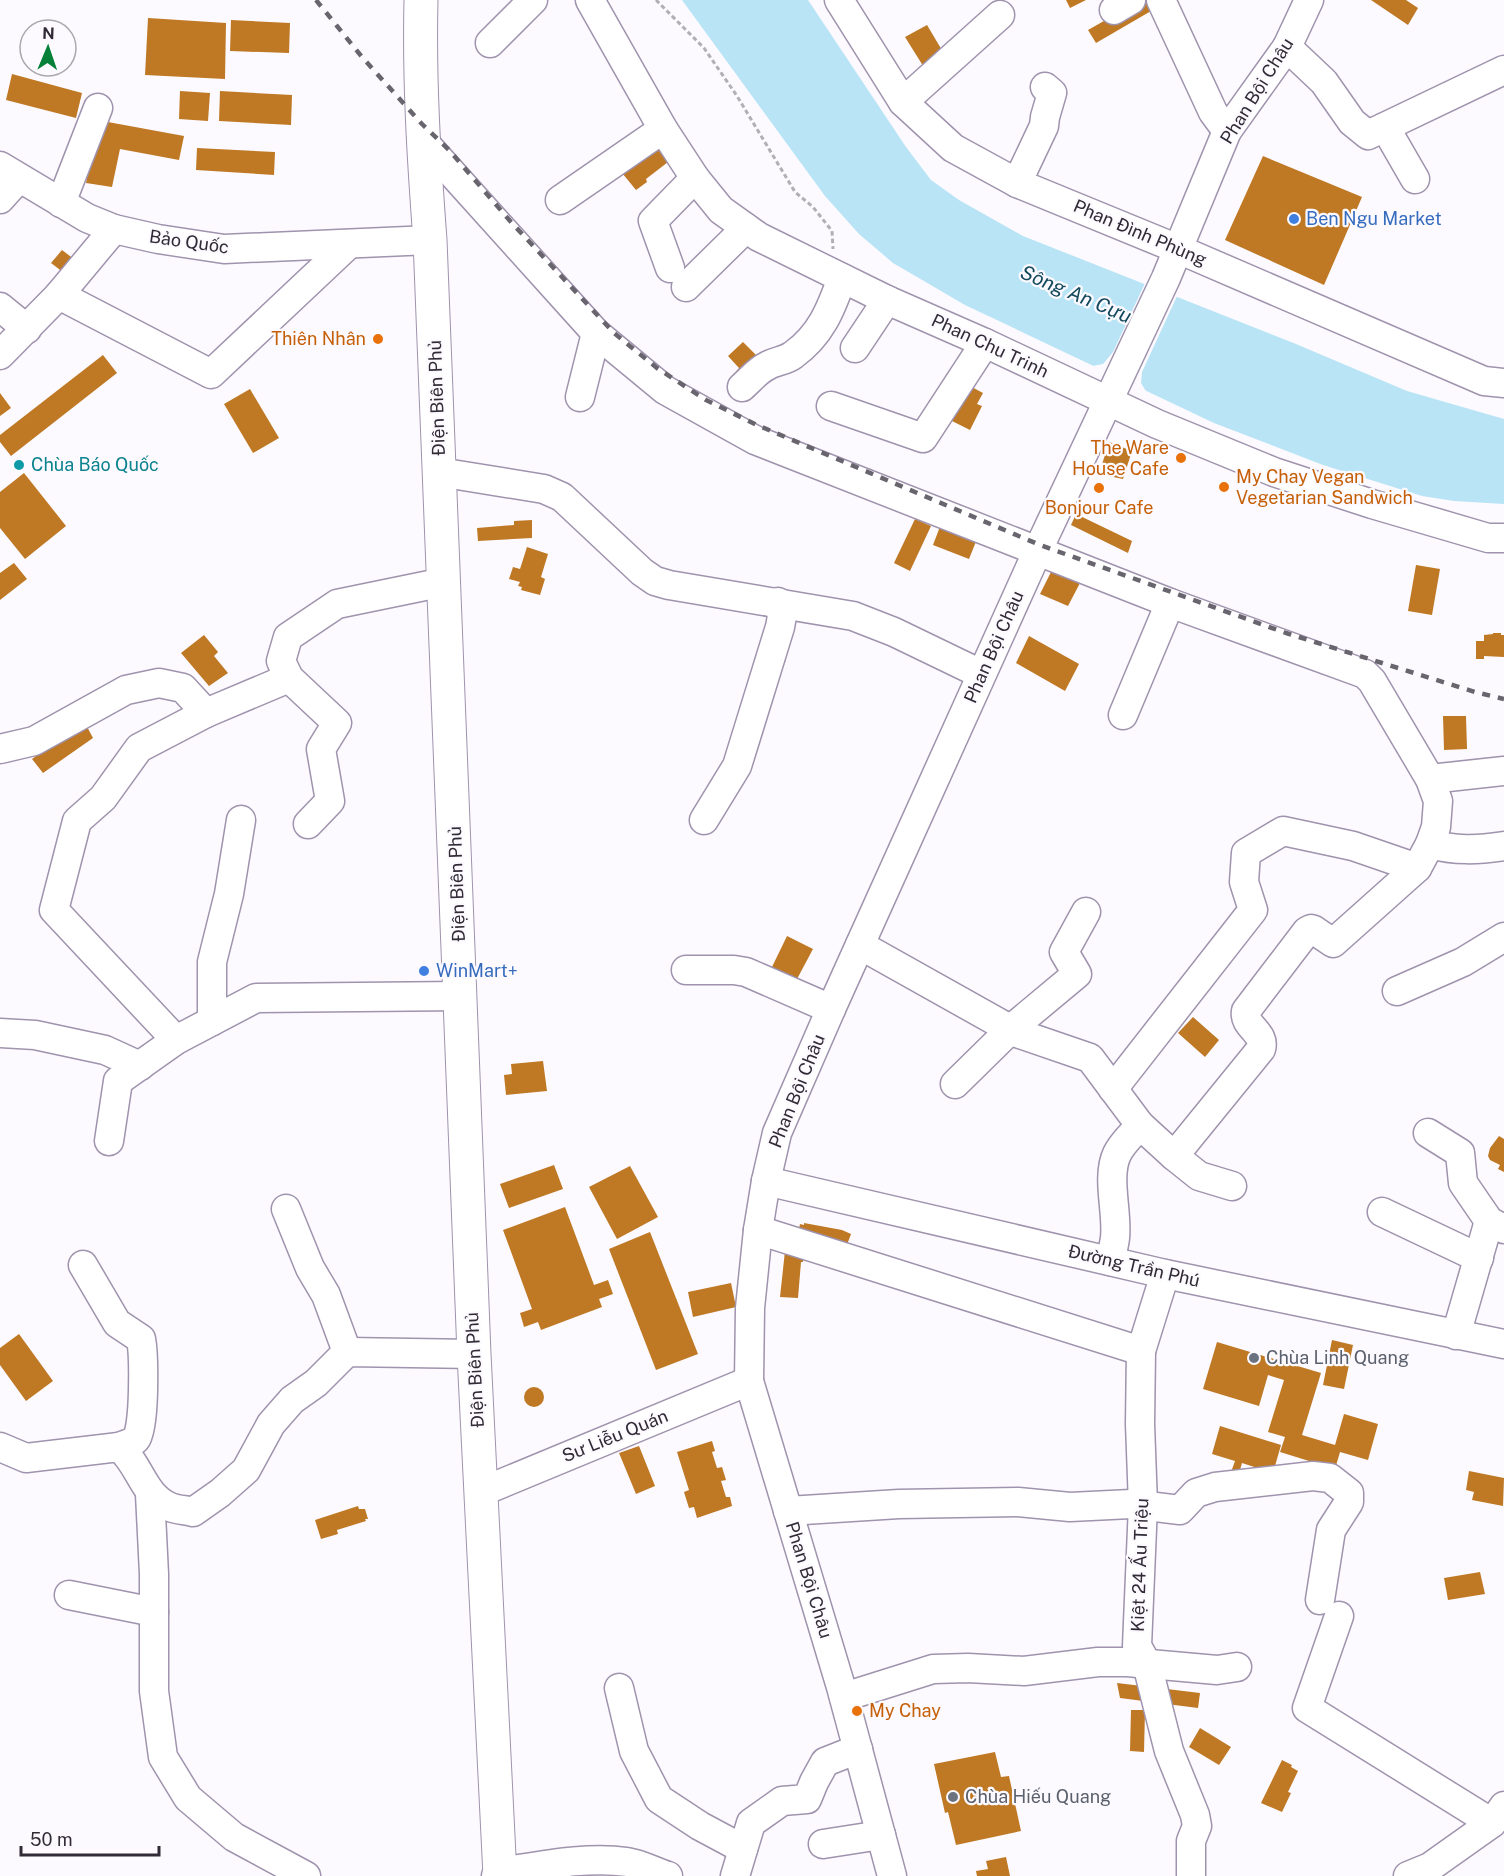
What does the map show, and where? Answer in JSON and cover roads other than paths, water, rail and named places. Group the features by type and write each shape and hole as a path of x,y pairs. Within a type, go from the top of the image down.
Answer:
{"main road":[{"name":"Điện Biên Phủ","path":"421,0 420,59 423,141 430,240 474,1354 499,1875"}],"street":[{"path":"490,43 533,0"},
{"name":"Phan Chu Trinh","path":"590,0 663,129 695,178 721,210 759,237 887,300 985,343 1112,393 1157,424 1274,472 1488,538 1504,538"},
{"name":"Phan Đình Phùng","path":"839,0 903,102 953,148 1017,183 1178,249 1484,381 1504,382"},
{"path":"1161,0 1213,112 1227,131"},
{"name":"Phan Bội Châu","path":"892,1876 844,1697 749,1381 750,1308 758,1230 766,1181 777,1133 831,1009 1038,550 1166,278 1227,131 1287,47 1308,0"},
{"path":"903,102 1000,15"},
{"path":"1287,47 1324,82 1352,122 1368,135 1504,70"},
{"path":"1017,183 1044,126 1052,93 1045,87"},
{"path":"62,202 98,108"},
{"path":"1385,127 1414,179"},
{"path":"560,200 663,129"},
{"path":"423,141 596,333 665,390 755,440 1170,603 1365,674 1379,692 1430,779 1438,801 1436,826 1424,856 1332,943 1314,930 1307,931 1244,1016 1261,1038 1263,1044 1261,1049 1174,1156"},
{"path":"0,200 9,172"},
{"name":"Bảo Quốc","path":"9,172 87,219 114,229 158,239 224,249 430,240"},
{"path":"695,178 653,221 678,278 746,228"},
{"path":"0,355 59,296 114,229"},
{"path":"59,296 211,374 349,244"},
{"path":"742,387 767,365 792,356 815,333 824,322 838,276"},
{"path":"855,348 887,300"},
{"path":"0,306 27,329"},
{"path":"580,397 596,333"},
{"path":"831,406 923,438 985,343"},
{"path":"440,472 554,492 642,572 655,581 824,610 868,621 981,675"},
{"path":"309,824 330,801 321,749 337,723 289,678 281,661 288,636 337,604 444,582"},
{"path":"704,820 737,766 780,627 782,616 778,602"},
{"path":"1123,715 1170,603"},
{"path":"176,1040 54,910 77,820 103,798 139,748 206,713 289,678"},
{"path":"0,749 34,741 126,690 159,683 183,688 206,713"},
{"path":"1430,779 1504,771"},
{"path":"212,1021 212,962 229,894 241,820"},
{"path":"1113,1089 1253,910 1244,882 1246,853 1283,831 1353,846 1424,856 1448,849 1484,849 1504,846"},
{"path":"955,1084 1011,1029 1077,974 1064,952 1086,912"},
{"path":"1397,991 1463,962 1504,937"},
{"path":"860,945 1011,1029 1090,1058 1140,1125 1174,1156 1199,1176 1232,1186"},
{"path":"686,970 746,972 831,1009"},
{"path":"110,1141 118,1081 176,1040 256,998 461,996"},
{"path":"0,1033 35,1035 105,1050 140,1066"},
{"path":"1110,1261 1115,1237 1113,1169 1115,1157 1122,1145 1140,1125"},
{"path":"1428,1133 1460,1152 1463,1183 1497,1225 1479,1258 1456,1335"},
{"name":"Đường Trần Phú","path":"766,1181 1165,1274 1504,1344"},
{"path":"286,1209 310,1268 326,1295 347,1352"},
{"path":"1382,1212 1479,1258"},
{"path":"758,1230 1141,1351"},
{"path":"0,1447 26,1458 119,1447 135,1441 139,1434 144,1351 141,1339 117,1323 83,1265"},
{"name":"Kiệt 24 Ấu Triệu","path":"1165,1274 1141,1351 1140,1424 1143,1506 1137,1646 1147,1665 1169,1751 1195,1815 1197,1826 1191,1840 1191,1876"},
{"path":"150,1494 170,1507 193,1512 220,1494 246,1470 271,1424 292,1400 316,1383 347,1352 474,1354"},
{"name":"Sư Liễu Quán","path":"480,1492 749,1381"},
{"path":"119,1447 129,1455 150,1494 154,1692 163,1757 188,1798 234,1837 306,1876"},
{"path":"788,1510 935,1503 1018,1502 1070,1507 1131,1504 1179,1510 1196,1493 1215,1487 1313,1476 1330,1478 1349,1493 1349,1502 1331,1530 1329,1608 1307,1708 1498,1814 1430,1867 1408,1876"},
{"path":"69,1595 154,1612"},
{"path":"844,1697 933,1669 1024,1671 1098,1662 1217,1670 1237,1667"},
{"path":"619,1688 634,1751 659,1799 743,1849"},
{"path":"735,1876 751,1823 782,1801 807,1799 825,1762 858,1749"},
{"path":"823,1844 880,1835"},
{"path":"499,1875 568,1862 628,1862 668,1876"}],"water":[{"name":"Sông An Cựu","path":"682,0 808,0 906,147 931,180 959,200 1023,236 1296,344 1407,391 1504,419 1504,504 1454,501 1422,496 1323,465 1214,423 965,305 893,263 859,234 825,196"}],"railway":[{"path":"316,0 362,57 614,333 657,368 706,400 757,425 1040,545 1286,633 1504,699"}],"place":[{"name":"Ben Ngu Market","path":"1294,219"},
{"name":"Thiên Nhân","path":"378,339"},
{"name":"The Ware House Cafe","path":"1181,458"},
{"name":"Chùa Báo Quốc","path":"19,465"},
{"name":"My Chay Vegan Vegetarian Sandwich","path":"1224,487"},
{"name":"Bonjour Cafe","path":"1099,488"},
{"name":"WinMart+","path":"424,971"},
{"name":"Chùa Linh Quang","path":"1254,1358"},
{"name":"My Chay","path":"857,1711"},
{"name":"Chùa Hiếu Quang","path":"953,1797"}]}
